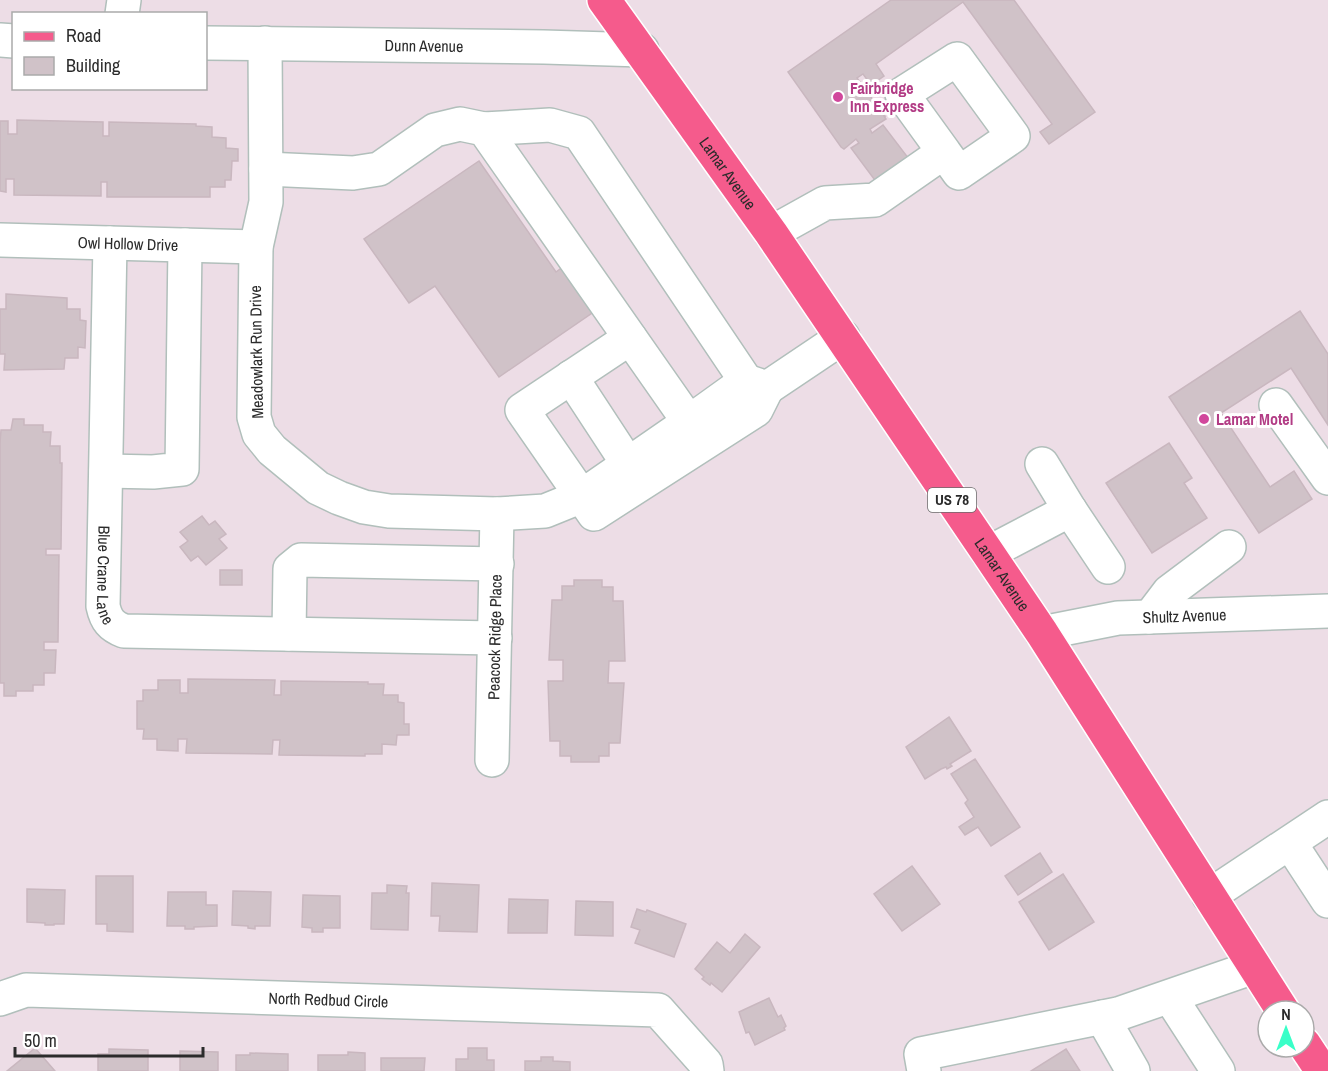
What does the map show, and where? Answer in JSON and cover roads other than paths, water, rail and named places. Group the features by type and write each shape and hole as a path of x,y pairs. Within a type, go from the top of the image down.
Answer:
{"main road":[{"name":"Lamar Avenue","path":"604,0 642,50 843,337 1042,633 1274,999"}],"street":[{"name":"Dunn Avenue","path":"207,43 642,50"},
{"name":"Meadowlark Run Drive","path":"265,43 266,202 256,247 254,417 260,434 272,450 318,488 364,507 389,512 545,512 582,496 689,422 843,337"},
{"path":"266,170 353,173 378,169 435,130 459,124 484,129 550,125 579,133 757,385 756,410 594,514 522,410 630,338"},
{"path":"484,129 689,422"},
{"path":"771,233 825,203 875,200 944,152"},
{"name":"Owl Hollow Drive","path":"0,240 256,247"},
{"name":"Blue Crane Lane","path":"111,243 103,606 105,618 114,627 124,631 495,638"},
{"path":"106,471 153,472 182,469 185,245"},
{"path":"571,377 628,464"},
{"path":"1276,405 1328,478"},
{"path":"1042,464 1108,567"},
{"path":"988,553 1070,510"},
{"name":"Peacock Ridge Place","path":"492,760 497,513"},
{"path":"1150,617 1168,592 1229,547"},
{"path":"289,634 290,569 301,560 496,564"},
{"name":"Shultz Avenue","path":"1042,633 1118,618 1328,609"},
{"path":"1209,896 1328,817"},
{"path":"1290,843 1328,902"},
{"path":"924,1071 921,1054 1102,1017 1170,998 1254,967"},
{"name":"North Redbud Circle","path":"0,999 26,990 658,1010 706,1064 707,1071"},
{"path":"1170,998 1218,1071"},
{"path":"1102,1017 1133,1071"}],"place":[{"name":"Fairbridge Inn Express","path":"838,97"},
{"name":"Lamar Motel","path":"1204,419"}]}
